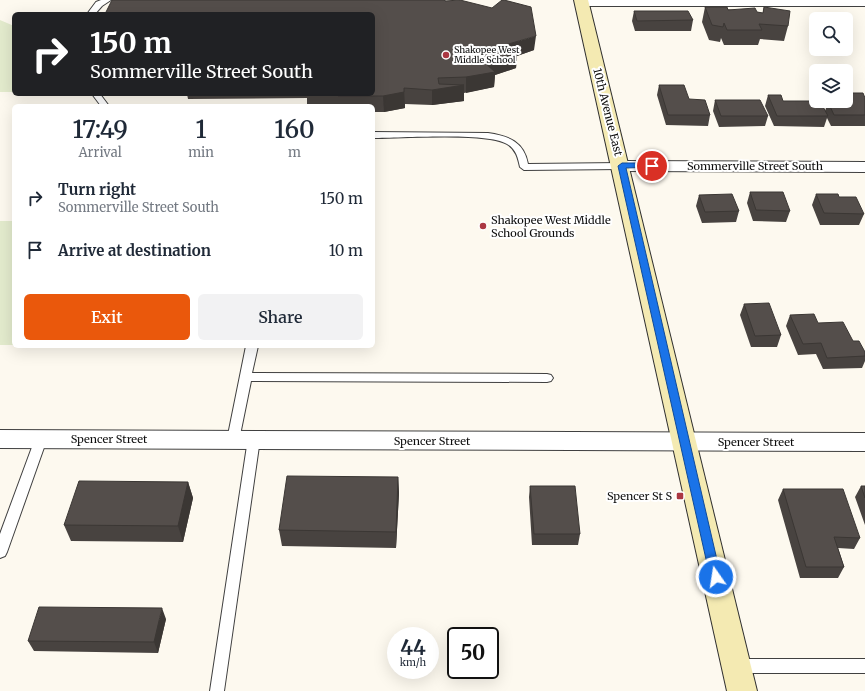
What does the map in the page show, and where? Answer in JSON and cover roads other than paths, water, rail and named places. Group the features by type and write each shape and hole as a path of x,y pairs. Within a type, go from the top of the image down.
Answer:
{"main road":[{"name":"10th Avenue East","path":"582,1 622,166 742,691"}],"street":[{"path":"582,1 865,2"},
{"name":"Sommerville Street South","path":"622,166 865,167"},
{"name":"Spencer Street","path":"0,439 865,442"}],"lane":[{"path":"93,12 99,4 107,0"},
{"path":"375,135 479,135 495,137 513,143 518,148 523,155 524,168 622,166"},
{"path":"217,691 244,440 246,377 252,348"},
{"path":"246,377 547,378"},
{"path":"0,552 41,439"},
{"path":"736,666 865,666"}],"place":[{"name":"Shakopee West Middle School","path":"446,55"},
{"name":"Shakopee West Middle School Grounds","path":"483,226"},
{"name":"Spencer St S","path":"680,496"}]}
